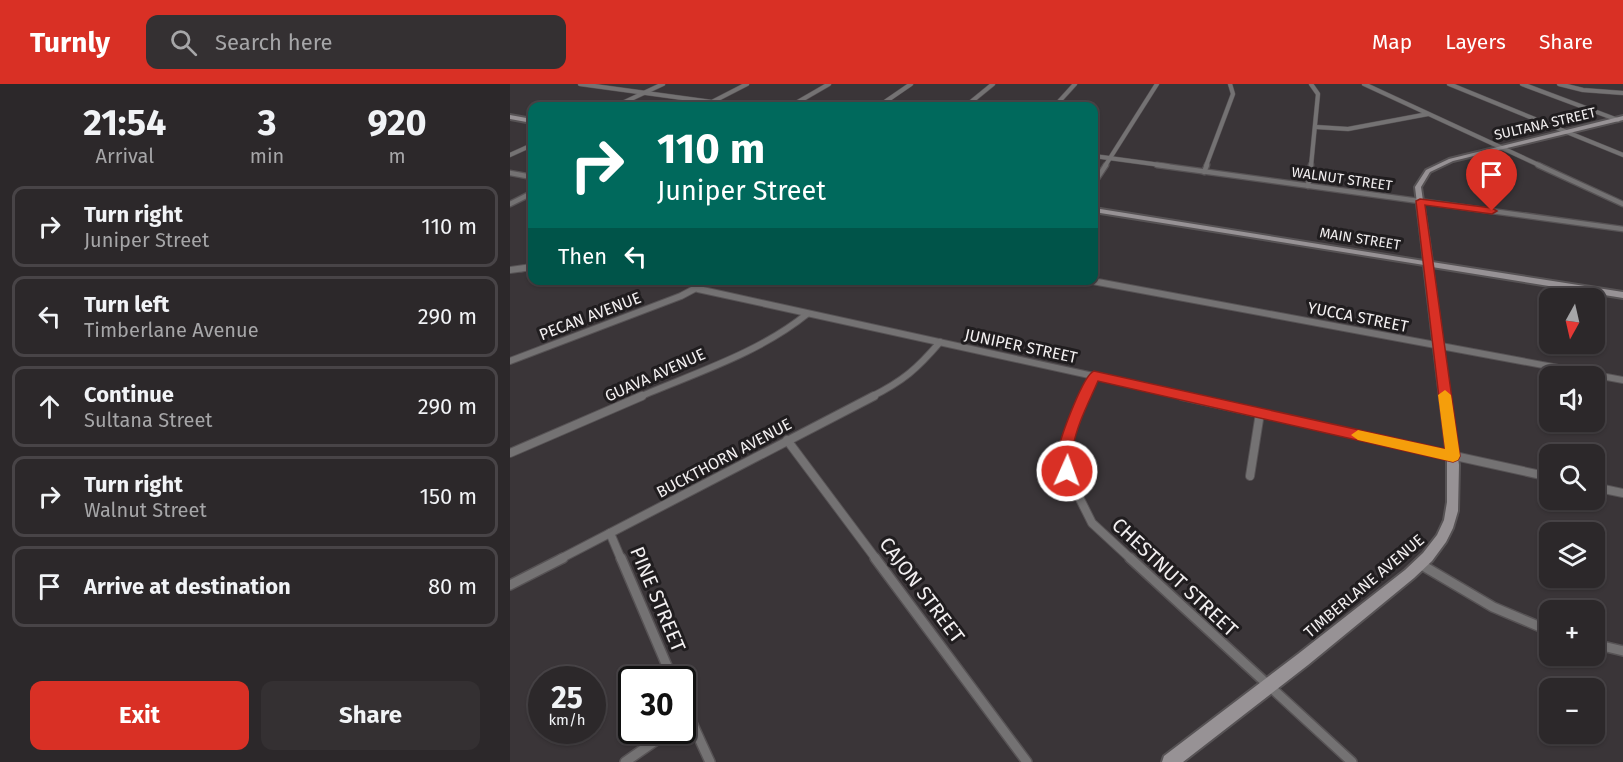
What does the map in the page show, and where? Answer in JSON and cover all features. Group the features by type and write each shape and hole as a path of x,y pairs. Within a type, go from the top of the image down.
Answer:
{"street":[{"path":"580,84 712,102 747,84"},
{"path":"625,102 663,84"},
{"path":"798,102 829,84"},
{"path":"885,102 911,84"},
{"path":"971,102 993,84"},
{"path":"1059,102 1075,84"},
{"path":"1098,177 1157,84"},
{"path":"1204,172 1233,94 1230,84"},
{"path":"1308,186 1316,127 1317,94 1311,84"},
{"path":"1364,84 1623,204"},
{"path":"1449,84 1623,155"},
{"path":"1522,84 1620,119"},
{"path":"1559,84 1583,90 1623,93"},
{"path":"1316,127 1348,129 1428,114"},
{"path":"510,117 528,120"},
{"name":"SULTANA STREET","path":"1427,264 1420,181 1435,167 1466,155 1620,119"},
{"path":"510,155 528,147"},
{"name":"WALNUT STREET","path":"1098,156 1623,229"},
{"path":"510,173 528,176"},
{"path":"510,204 528,195"},
{"name":"MAIN STREET","path":"1098,211 1623,295"},
{"name":"TIMBERLANE AVENUE","path":"1170,762 1349,623 1420,564 1438,545 1448,527 1454,486 1453,456 1427,264"},
{"path":"510,270 528,268"},
{"name":"YUCCA STREET","path":"1098,282 1623,380"},
{"name":"PECAN AVENUE","path":"510,361 704,285"},
{"name":"JUNIPER STREET","path":"698,289 1539,475"},
{"name":"GUAVA AVENUE","path":"510,453 762,344 785,332 807,314"},
{"name":"BUCKTHORN AVENUE","path":"510,585 893,386 917,369 939,342"},
{"name":"CHESTNUT STREET","path":"1094,376 1076,417 1066,448 1067,471 1078,500 1092,523 1352,762"},
{"path":"1250,476 1260,413"},
{"name":"CAJON STREET","path":"787,440 1027,762"},
{"path":"1605,489 1623,493"},
{"name":"PINE STREET","path":"610,533 667,666"},
{"path":"1420,564 1493,607 1539,626"},
{"path":"1605,647 1623,651"},
{"path":"696,738 710,762"},
{"path":"625,762 651,744"}],"slow traffic":[{"path":"1358,435 1453,456 1445,395"}],"route":[{"path":"1067,471 1066,448 1076,417 1094,376 1453,456 1420,201 1492,211"}]}
